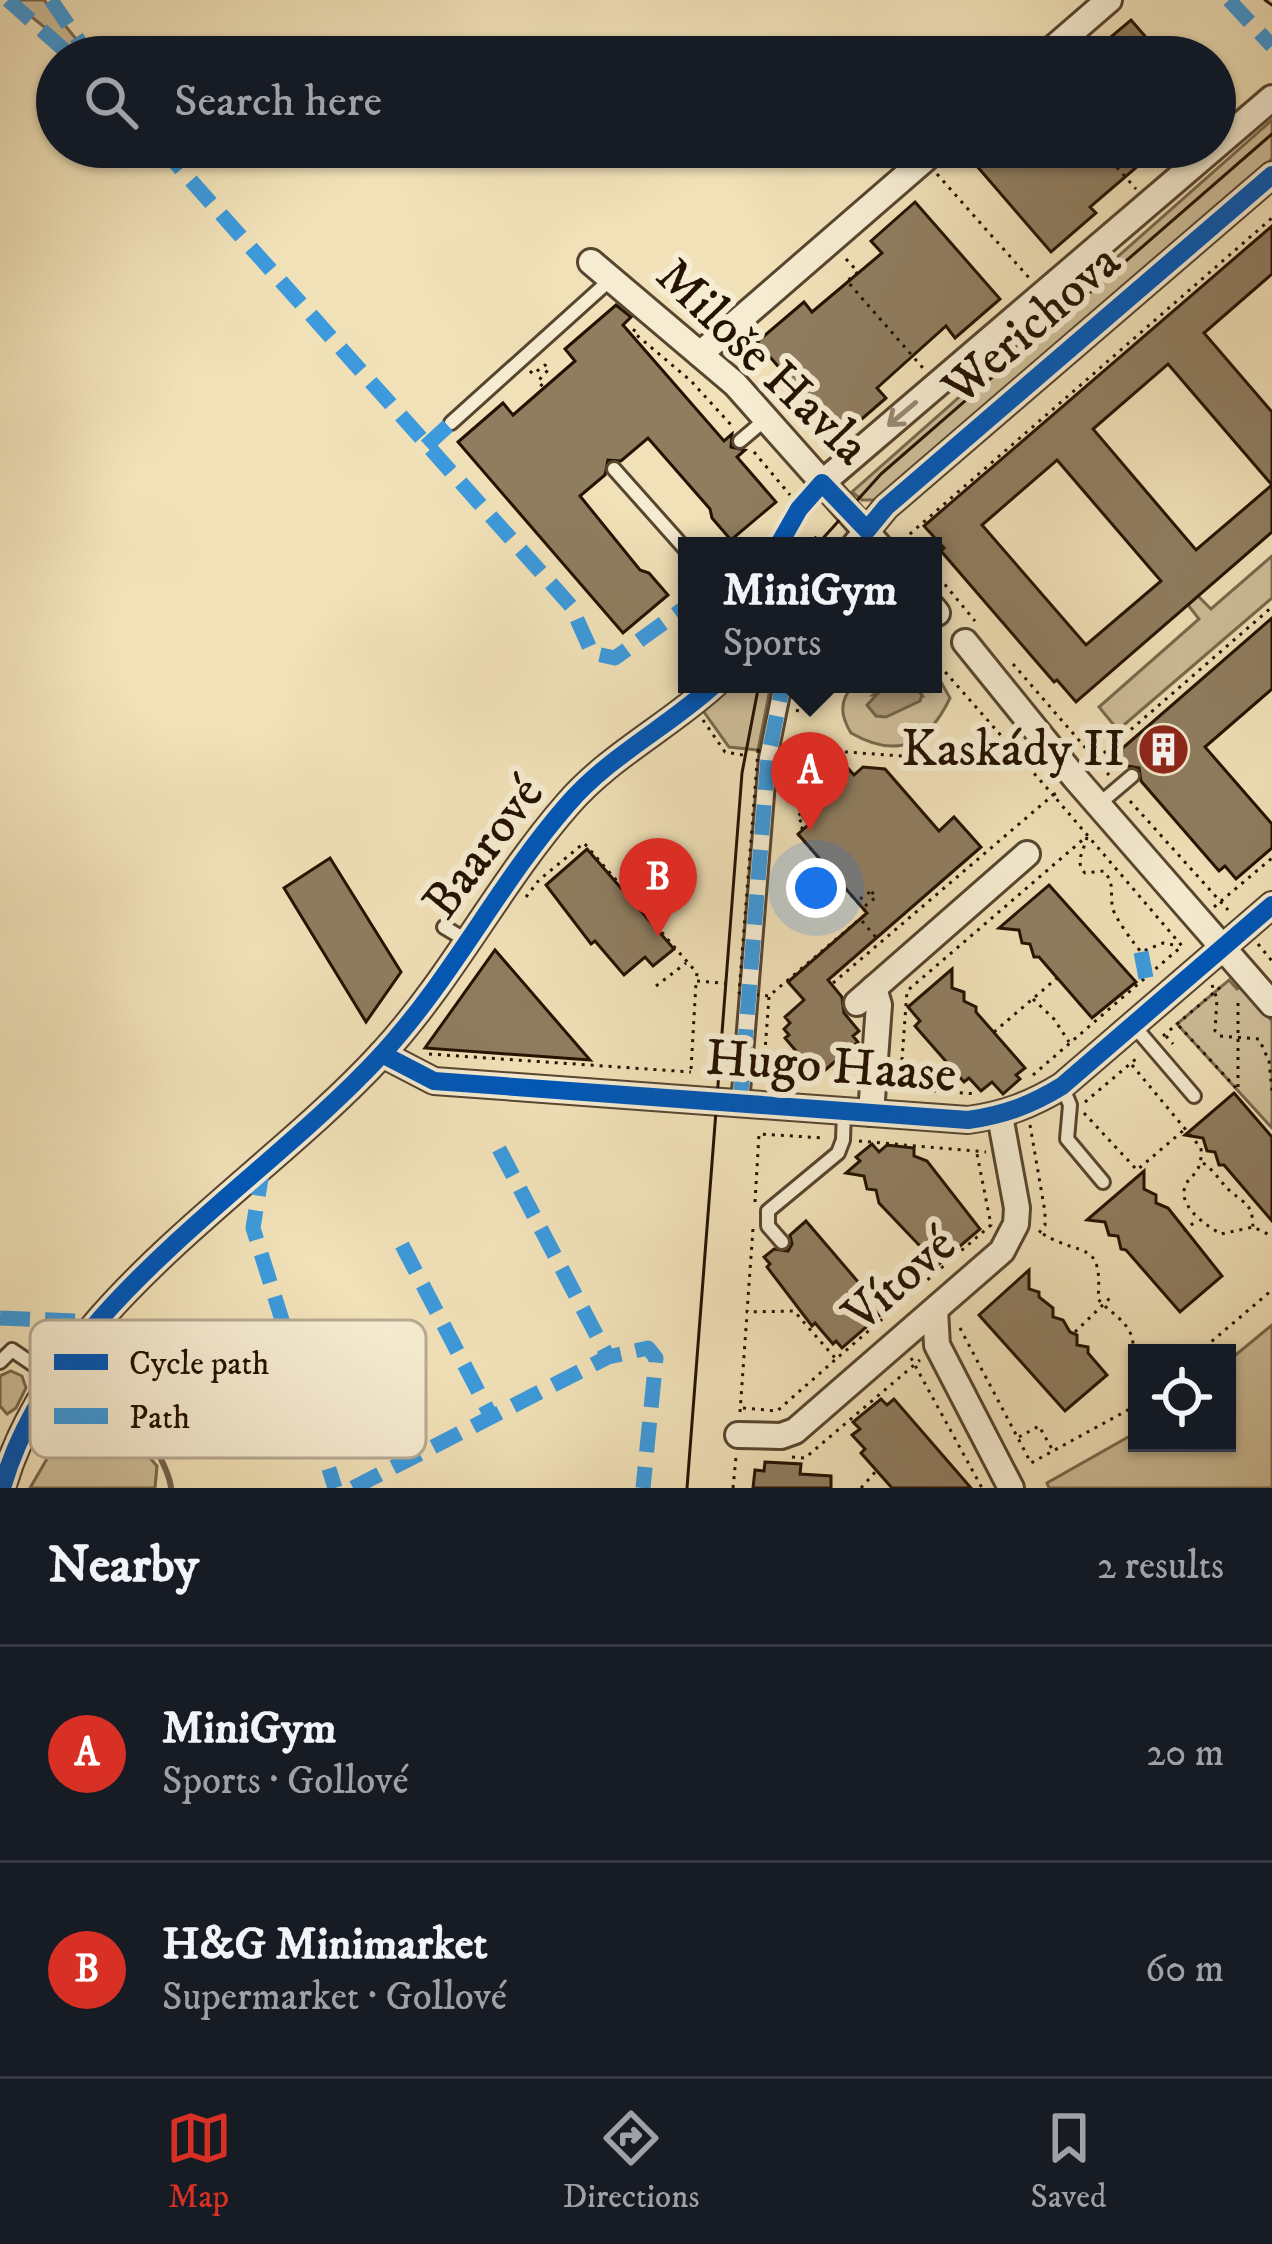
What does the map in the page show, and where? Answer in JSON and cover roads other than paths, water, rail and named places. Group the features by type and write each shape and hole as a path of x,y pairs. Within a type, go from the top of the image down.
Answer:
{"street":[{"path":"1067,36 1109,0"},
{"path":"1236,129 1272,98"},
{"path":"700,354 915,168"},
{"path":"822,483 1190,168"},
{"name":"Werichova","path":"869,537 886,507 1272,175"},
{"name":"Miloše Havla","path":"591,262 735,384 864,537"},
{"path":"965,642 1070,783 1098,805 1272,1004"},
{"name":"Baarové","path":"105,1320 202,1219 345,1088 393,1060 505,867 577,782 705,693"},
{"path":"740,1103 762,758 780,693"},
{"path":"871,1113 879,1005 865,996 1027,854"},
{"name":"Hugo Haase","path":"393,1060 434,1081 968,1120 993,1106 1023,1108 1062,1086 1272,905"},
{"name":"Vítové","path":"738,1436 781,1436 795,1431 901,1339 947,1315 1002,1251 1016,1224 993,1106"},
{"path":"947,1315 937,1345 1011,1488"},
{"name":"Baarové","path":"4,1468 30,1420"}],"lane":[{"path":"451,423 611,279"},
{"path":"742,440 766,419"},
{"path":"614,469 678,541"},
{"path":"783,537 822,483"},
{"path":"1098,805 1132,776"},
{"path":"444,926 466,940"},
{"path":"1134,1026 1194,1096"},
{"path":"1062,1086 1070,1105 1066,1138 1103,1182"},
{"path":"782,1242 768,1226 768,1211 838,1153 844,1111"},
{"path":"0,1362 12,1350 30,1362"}],"waterway":[{"path":"160,1458 171,1488"}],"tram line":[{"path":"1265,0 1272,5"},
{"path":"1236,165 1272,134"},
{"path":"824,537 881,474 1233,168"},
{"path":"687,1488 742,773 757,693"}],"place":[{"name":"Kaskády II","path":"1164,750"},
{"name":"MiniGym","path":"810,831"},
{"name":"H&G Minimarket","path":"658,937"}]}
